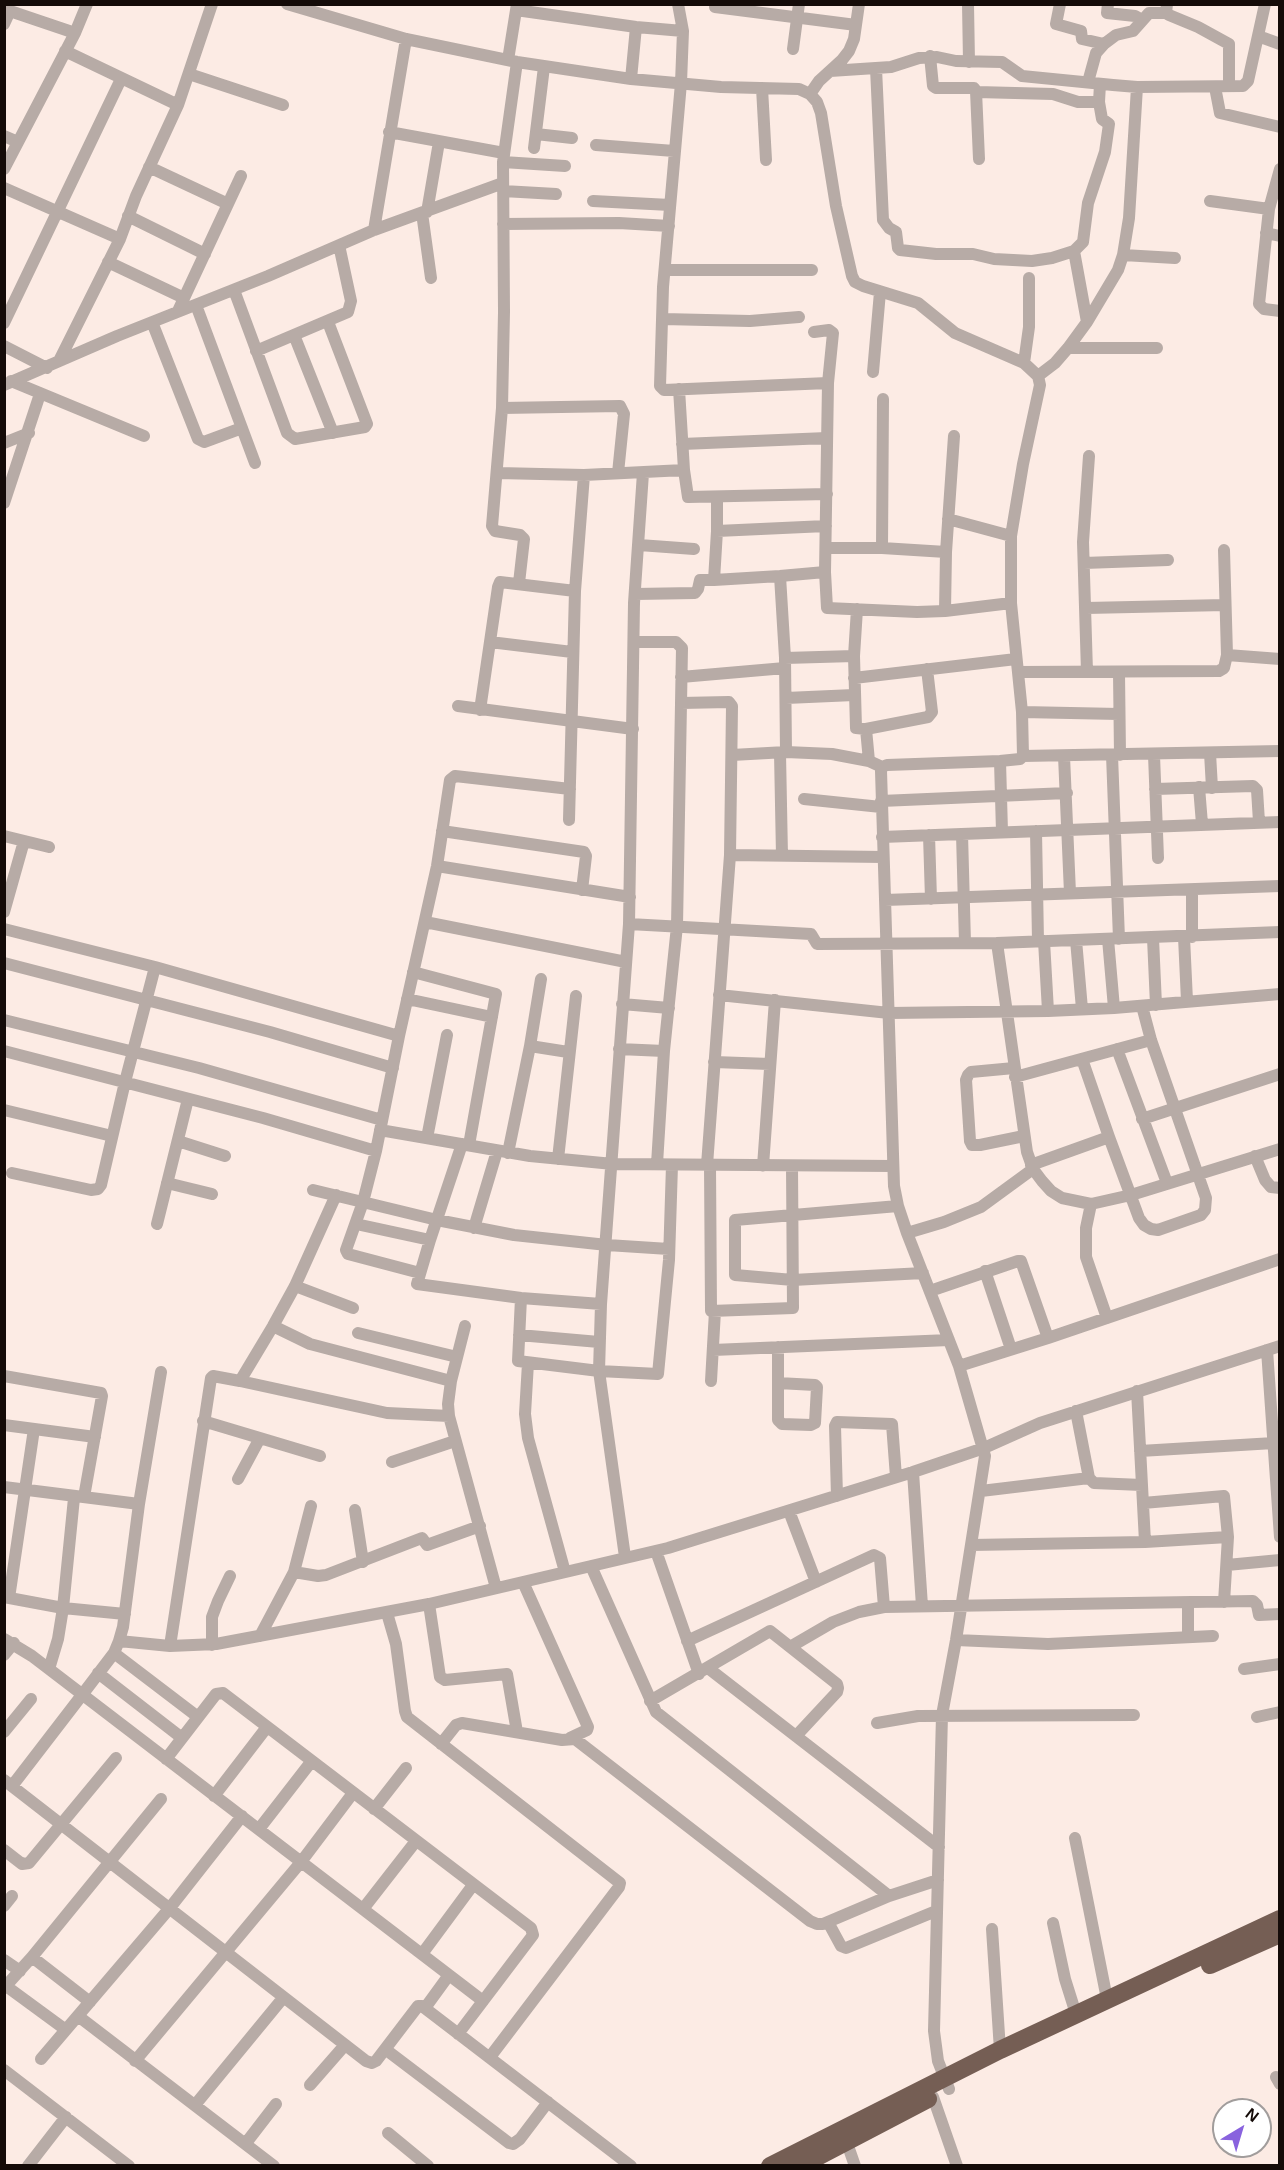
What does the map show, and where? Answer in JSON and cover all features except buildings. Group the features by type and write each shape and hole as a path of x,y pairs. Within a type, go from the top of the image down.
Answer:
{"highway":[{"path":"800,2166 847,2143 942,2088 1000,2050 1107,1999 1279,1933"},
{"path":"770,2166 1279,1933"}],"street":[{"path":"4,169 75,33 87,4"},
{"path":"59,361 120,239 149,167 178,105 212,4"},
{"path":"286,4 406,39 544,67 631,79 799,89 810,94 817,102 821,113 836,207 855,282 918,303 966,340 1024,363 1038,376 1040,385 1011,536 1011,603 1022,712 1023,756"},
{"path":"678,4 683,31 681,83 670,205 660,386 664,390 828,382"},
{"path":"810,94 849,51 859,4"},
{"path":"968,4 969,62"},
{"path":"1060,4 1056,24 1081,31 1082,39 1104,44"},
{"path":"1108,4 1106,10 1109,14 1135,16 1142,20"},
{"path":"830,71 891,67 930,57 969,62 1002,62 1022,76 1137,87 1215,87 1246,84 1265,4"},
{"path":"519,583 524,539 520,535 493,529 502,408 504,158 517,7 636,27 683,31"},
{"path":"715,7 798,10 856,25"},
{"path":"876,68 883,220 889,228 896,232 898,249 1032,261 1074,251 1085,238 1089,203 1108,136 1109,124 1102,119 1094,83 1096,53 1104,44 1116,35 1133,31 1149,13 1167,9 1228,44 1229,86"},
{"path":"4,24 7,10 75,33"},
{"path":"793,49 798,10"},
{"path":"631,79 636,27"},
{"path":"1258,36 1280,44"},
{"path":"374,230 406,39"},
{"path":"65,51 178,105"},
{"path":"930,57 934,87 1045,94 1078,102 1099,102"},
{"path":"534,148 544,67"},
{"path":"189,74 283,105"},
{"path":"4,323 121,79"},
{"path":"1038,376 1055,363 1087,322 1112,282 1123,255 1132,179 1137,87"},
{"path":"1215,87 1220,113 1280,128"},
{"path":"762,88 766,160"},
{"path":"976,91 979,159"},
{"path":"389,132 504,158 565,166"},
{"path":"536,134 572,138"},
{"path":"4,136 18,142"},
{"path":"431,278 424,212 439,142"},
{"path":"596,145 674,151"},
{"path":"149,167 228,204"},
{"path":"1280,169 1269,209 1259,304 1264,309 1280,311"},
{"path":"178,311 241,176"},
{"path":"7,382 47,368 374,230 424,212 503,187 556,194"},
{"path":"4,188 120,239"},
{"path":"593,201 670,205"},
{"path":"1210,201 1269,209"},
{"path":"129,216 205,254"},
{"path":"503,224 619,223 669,226"},
{"path":"1266,233 1280,236"},
{"path":"256,351 342,316 351,308 350,293 339,245"},
{"path":"1074,251 1087,322"},
{"path":"1123,255 1175,258"},
{"path":"108,262 184,298"},
{"path":"666,270 812,270"},
{"path":"1024,363 1029,327 1029,278"},
{"path":"234,290 290,437 303,439 365,427 368,422 328,322"},
{"path":"873,372 880,292"},
{"path":"196,305 255,463"},
{"path":"663,319 750,321 799,317"},
{"path":"152,322 198,439 204,442 242,428"},
{"path":"813,332 829,330 833,333 828,382 825,572 827,608 917,612 1011,603"},
{"path":"294,335 333,433"},
{"path":"4,346 47,368"},
{"path":"1068,348 1157,348"},
{"path":"7,382 40,393 144,436"},
{"path":"679,389 686,495 688,497 827,494"},
{"path":"6,496 29,433 40,393"},
{"path":"882,548 883,399"},
{"path":"502,408 620,406 624,414 618,473"},
{"path":"4,443 29,433"},
{"path":"945,611 946,552 954,436"},
{"path":"682,444 827,438"},
{"path":"1087,672 1083,542 1089,456"},
{"path":"498,473 584,475 684,470"},
{"path":"625,1557 599,1371 599,1342 629,924 635,594 643,473"},
{"path":"569,820 572,652 584,475"},
{"path":"714,580 717,497"},
{"path":"948,519 1011,536"},
{"path":"717,531 826,526"},
{"path":"639,545 694,549"},
{"path":"826,548 882,548 946,552"},
{"path":"1018,672 1219,671 1226,665 1227,655 1224,550"},
{"path":"1084,563 1168,560"},
{"path":"635,594 695,593 699,589 700,580 825,572"},
{"path":"780,576 786,698 782,856"},
{"path":"480,710 499,584 503,581 575,591"},
{"path":"1086,608 1225,605"},
{"path":"857,609 854,695 855,724 860,729 931,715 927,669"},
{"path":"490,642 572,652"},
{"path":"634,642 680,644 682,648 676,926 664,1052 657,1164"},
{"path":"1227,655 1280,659"},
{"path":"681,677 854,656"},
{"path":"854,678 1016,659"},
{"path":"1114,1008 1113,939 1117,892 1114,828 1119,672"},
{"path":"786,698 854,695"},
{"path":"681,703 732,703 730,855 723,928 708,1165 711,1311 793,1308 792,1166"},
{"path":"458,706 572,723 633,729"},
{"path":"1022,712 1119,714"},
{"path":"866,729 869,761"},
{"path":"732,755 783,752 832,754 869,761 882,766 1000,761 1020,759 1023,756 1280,752"},
{"path":"1202,824 1210,753"},
{"path":"1154,755 1158,858"},
{"path":"1064,756 1070,893"},
{"path":"1000,761 1002,832"},
{"path":"882,766 881,804 893,1166 898,1206 906,1233 959,1366 984,1448 985,1465 942,1715 934,2031 957,2166"},
{"path":"420,1273 348,1254 346,1250 363,1202 376,1151 437,866 450,780 455,776 570,789"},
{"path":"1155,789 1255,788 1259,822"},
{"path":"804,799 881,804 1067,793"},
{"path":"882,837 1280,822"},
{"path":"442,831 584,852 586,856 582,890"},
{"path":"1036,831 1037,895 1048,1011"},
{"path":"962,834 965,943"},
{"path":"929,835 931,899"},
{"path":"4,836 49,847"},
{"path":"4,912 24,841"},
{"path":"730,855 883,857"},
{"path":"437,866 630,897"},
{"path":"885,900 1280,886"},
{"path":"1187,1002 1188,937 1192,890"},
{"path":"425,922 626,962"},
{"path":"629,924 811,934 817,944 886,945 1188,937 1280,932"},
{"path":"4,929 155,967 399,1036"},
{"path":"1153,938 1156,1005"},
{"path":"1076,940 1082,1009"},
{"path":"998,943 1024,1136 1032,1167 1051,1191 1062,1198 1091,1204 1131,1195 1280,1149"},
{"path":"4,963 270,1032 393,1068"},
{"path":"12,1173 91,1190 98,1189 101,1185 155,967"},
{"path":"413,972 494,992 496,997 465,1145 436,1220 417,1281 420,1285 521,1298 601,1304"},
{"path":"474,1228 502,1152 530,1047 541,979"},
{"path":"719,995 889,1013 1114,1008 1280,994"},
{"path":"558,1159 568,1052 576,996"},
{"path":"407,999 492,1017"},
{"path":"763,1166 776,1000"},
{"path":"622,1004 669,1008"},
{"path":"1082,1059 1108,1137 1139,1218 1144,1225 1158,1230 1201,1215 1205,1210 1206,1198 1151,1040 1142,1006"},
{"path":"4,1020 199,1068 427,1138 502,1152 613,1164 893,1166"},
{"path":"427,1138 447,1035"},
{"path":"1024,1136 975,1146 969,1141 966,1080 970,1072 1015,1072 1082,1059 1151,1040"},
{"path":"530,1047 568,1052"},
{"path":"619,1049 664,1052"},
{"path":"1117,1049 1167,1183"},
{"path":"5,1052 263,1118 376,1151"},
{"path":"714,1062 770,1064"},
{"path":"1142,1119 1280,1074"},
{"path":"157,1224 188,1099"},
{"path":"4,1110 112,1136"},
{"path":"906,1233 944,1222 981,1207 1032,1167 1108,1137"},
{"path":"178,1141 225,1156"},
{"path":"1256,1156 1265,1180 1271,1186 1280,1188"},
{"path":"521,1298 518,1359 521,1362 599,1371 658,1374 669,1249 672,1165"},
{"path":"167,1183 212,1194"},
{"path":"313,1190 436,1220 514,1235 669,1249"},
{"path":"240,1381 295,1286 336,1195"},
{"path":"1091,1204 1086,1228 1086,1257 1107,1318"},
{"path":"898,1206 735,1220 735,1275 793,1280 923,1273"},
{"path":"356,1224 430,1240"},
{"path":"959,1366 1280,1259"},
{"path":"930,1291 985,1271 1021,1262 1048,1338"},
{"path":"985,1271 1011,1349"},
{"path":"295,1286 353,1308"},
{"path":"711,1381 715,1311"},
{"path":"273,1326 310,1344 451,1381"},
{"path":"465,1326 451,1381 450,1416 496,1587"},
{"path":"358,1333 457,1357"},
{"path":"519,1335 599,1342"},
{"path":"713,1350 949,1340"},
{"path":"117,1647 212,1644 260,1636 429,1604 656,1551 913,1472 984,1448 1040,1423 1280,1346"},
{"path":"778,1347 778,1383 779,1422 812,1425 815,1423 817,1388 815,1385 778,1383"},
{"path":"1267,1350 1277,1462 1280,1537"},
{"path":"528,1363 525,1414 528,1438 566,1572"},
{"path":"161,1372 139,1504 125,1614 117,1647 82,1695 8,1783 366,2061 372,2063 376,2061 418,2006 425,2007 631,2166"},
{"path":"170,1646 203,1421 213,1376 387,1413 450,1416"},
{"path":"4,1377 101,1393 102,1396 95,1437 79,1497 58,1639 49,1669"},
{"path":"1137,1391 1145,1542"},
{"path":"1076,1411 1089,1478 1094,1483 1142,1485"},
{"path":"203,1421 321,1456"},
{"path":"837,1496 835,1426 837,1422 892,1424 896,1477"},
{"path":"4,1425 95,1437"},
{"path":"34,1430 7,1598 63,1608 125,1614"},
{"path":"238,1479 260,1438"},
{"path":"392,1462 455,1441"},
{"path":"1140,1451 1274,1443"},
{"path":"913,1472 922,1606"},
{"path":"981,1491 1089,1478"},
{"path":"4,1487 139,1504"},
{"path":"1143,1503 1224,1497 1228,1537 1224,1602"},
{"path":"260,1636 294,1572 311,1506"},
{"path":"355,1510 363,1562"},
{"path":"789,1511 816,1582"},
{"path":"294,1572 318,1576 363,1562 422,1538 427,1545 480,1526"},
{"path":"971,1545 1145,1542 1228,1537"},
{"path":"656,1551 687,1641 704,1671 796,1736 939,1847"},
{"path":"687,1641 877,1555 880,1558 884,1607"},
{"path":"1227,1565 1280,1560"},
{"path":"591,1566 650,1701 660,1716 889,1896"},
{"path":"212,1644 212,1617 230,1576"},
{"path":"441,1744 459,1723 562,1740 587,1730 588,1727 524,1582"},
{"path":"790,1647 833,1622 859,1612 884,1607 1253,1601 1257,1605 1259,1615 1280,1614"},
{"path":"1188,1603 1188,1636"},
{"path":"429,1604 440,1677 445,1680 507,1674 518,1732"},
{"path":"387,1613 396,1644 407,1718 620,1883 490,2057"},
{"path":"650,1701 704,1671 767,1631 773,1633 837,1684 837,1692 796,1736"},
{"path":"956,1640 1048,1644 1213,1636"},
{"path":"4,1655 9,1641 49,1669 483,2001"},
{"path":"117,1647 198,1717"},
{"path":"1244,1669 1280,1664"},
{"path":"98,1674 182,1738"},
{"path":"166,1759 216,1694 223,1693 531,1928 534,1931 533,1935 458,2034"},
{"path":"4,1732 31,1699"},
{"path":"1257,1717 1280,1712"},
{"path":"877,1723 897,1718 942,1715 1043,1717 1134,1715"},
{"path":"214,1796 267,1727"},
{"path":"570,1738 575,1739 810,1921 817,1924 828,1922 889,1896 938,1880"},
{"path":"4,1850 22,1864 29,1863 116,1758"},
{"path":"258,1829 311,1762"},
{"path":"374,1809 406,1768"},
{"path":"135,2061 301,1862 353,1794"},
{"path":"66,2030 5,1987 161,1798"},
{"path":"41,2059 169,1909 242,1816"},
{"path":"1076,1838 1107,1999"},
{"path":"363,1910 416,1841"},
{"path":"422,1954 473,1885"},
{"path":"828,1922 841,1946 846,1948 936,1911"},
{"path":"1053,1923 1076,2014"},
{"path":"992,1929 1000,2050"},
{"path":"32,1957 90,2002"},
{"path":"4,1960 20,1971"},
{"path":"425,2007 449,1975"},
{"path":"195,2105 283,1998"},
{"path":"78,2016 246,2143 261,2162 274,2166"},
{"path":"310,2085 345,2045"},
{"path":"385,2049 509,2143 513,2144 520,2139 548,2102"},
{"path":"4,2086 8,2073 127,2165"},
{"path":"246,2143 276,2104"},
{"path":"28,2166 66,2117"},
{"path":"388,2133 428,2166"},
{"path":"847,2143 855,2166"}]}
